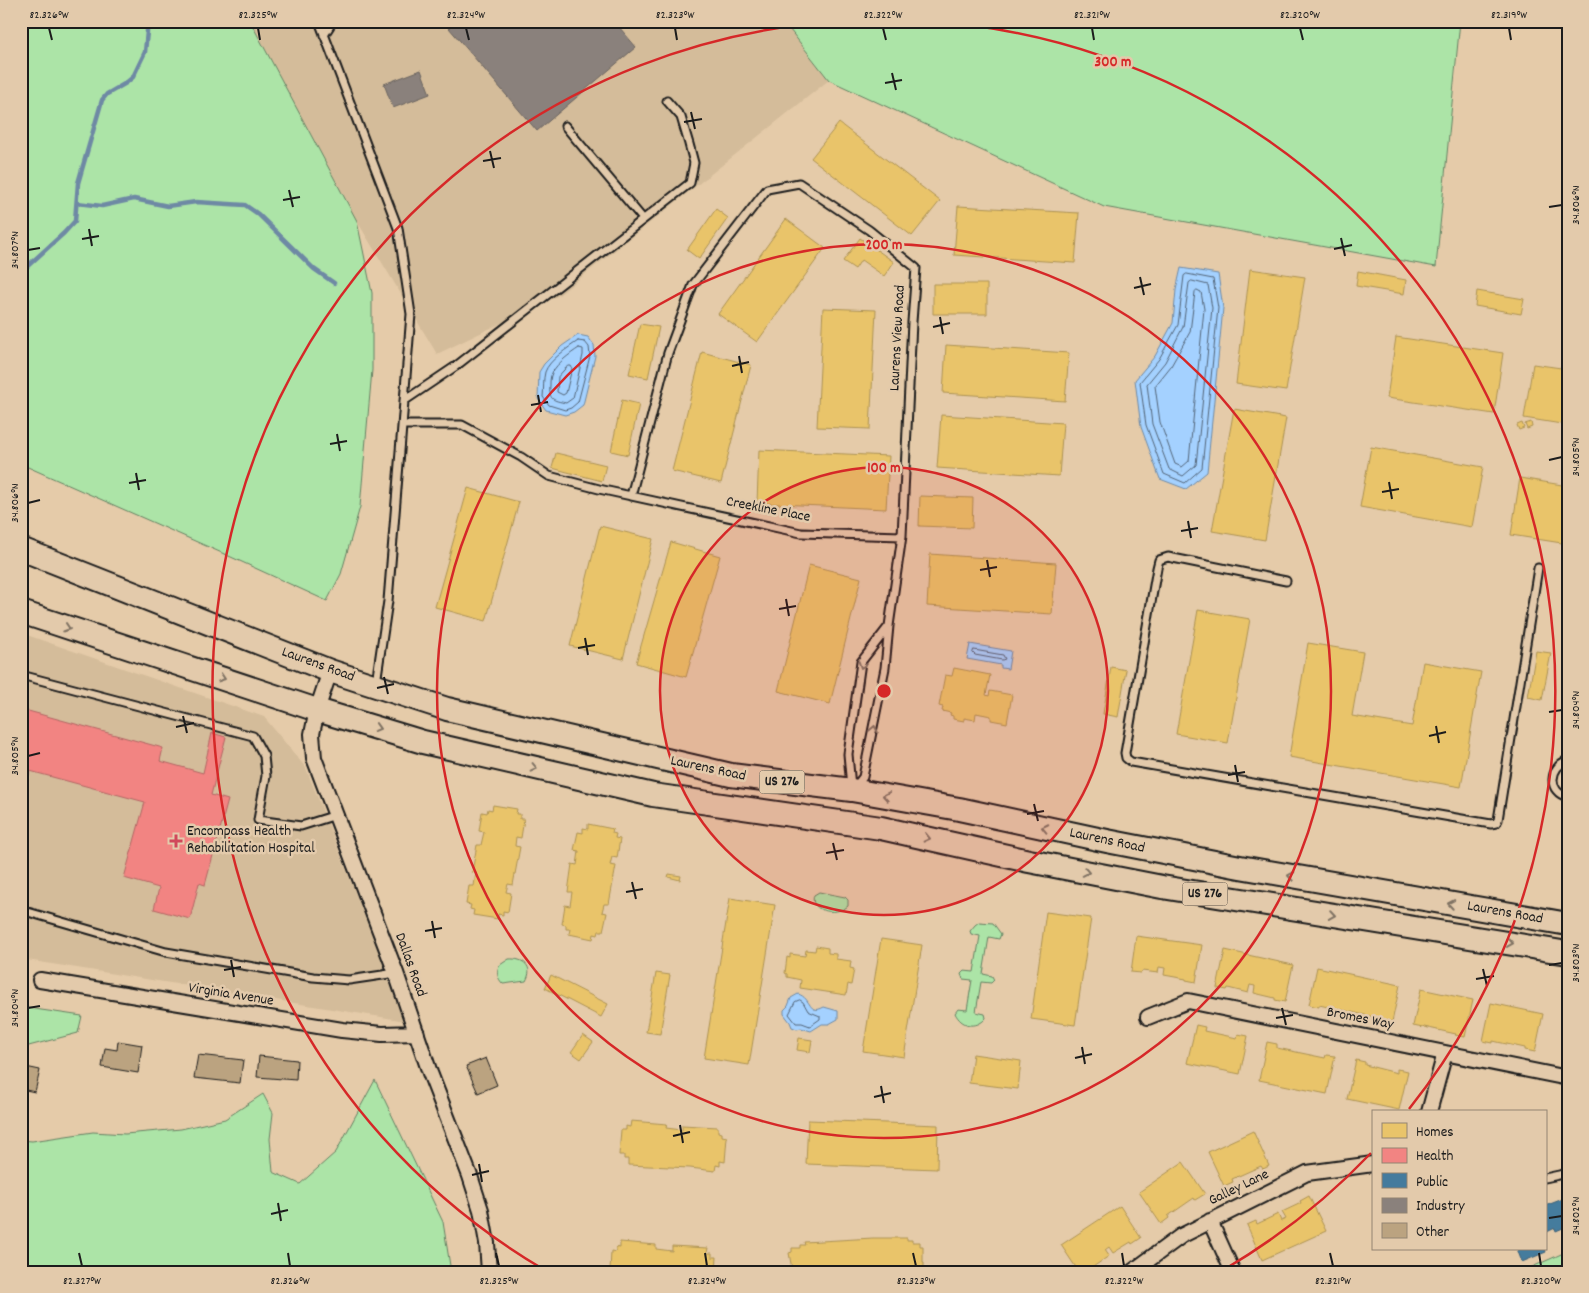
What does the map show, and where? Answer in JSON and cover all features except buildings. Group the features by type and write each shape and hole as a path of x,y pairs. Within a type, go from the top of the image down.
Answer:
{"main road":[{"name":"Laurens Road","path":"21,548 330,671 447,709 731,776 852,790 959,809 1240,867 1568,924"},
{"name":"Laurens Road","path":"21,612 317,710 423,742 653,795 881,828 1038,863 1236,900 1568,953"},
{"path":"845,822 852,790"},
{"path":"1236,900 1240,867"}],"street":[{"name":"Dallas Road","path":"330,671 317,710 312,734 314,758 396,973 430,1073 470,1176 481,1210 487,1243 489,1272"},
{"name":"Virginia Avenue","path":"40,980 342,1030 382,1034 417,1033"},
{"name":"Bromes Way","path":"1148,1017 1188,1001 1567,1076"},
{"path":"1430,1110 1446,1053"},
{"name":"Galley Lane","path":"1132,1272 1181,1236 1307,1173 1372,1164"},
{"path":"1210,1221 1233,1272"}],"lane":[{"path":"319,21 398,228 411,314 388,601 376,686"},
{"path":"324,35 333,21"},
{"path":"404,401 456,366 690,183 694,163 681,117 667,101"},
{"path":"565,126 643,219"},
{"name":"Laurens View Road","path":"631,496 668,353 693,285 767,189 799,183 869,230 916,268 902,536 889,626 886,668 863,777 852,790"},
{"name":"Creekline Place","path":"402,425 462,425 521,457 549,476 631,496 801,533 902,536"},
{"path":"1286,581 1168,557 1159,560 1130,724 1126,758 1131,762 1491,824 1496,823 1498,820 1538,568"},
{"path":"1568,613 1568,623"},
{"name":"Laurens View Road","path":"852,790 848,754 861,662 889,626"},
{"path":"21,675 253,736 264,756 266,776 258,820 301,826 336,815"},
{"path":"1568,760 1559,764 1553,775 1555,788 1559,793 1568,797"},
{"path":"21,910 166,952 281,970 313,977 349,980 396,973"},
{"path":"1546,1178 1568,1173"}],"shaded area":[{"path":"250,21 783,21 829,80 559,295 437,354 357,221"},
{"path":"21,633 264,717 306,768 406,1021 21,959"}],"green space":[{"path":"21,21 250,21 357,221 372,293 372,370 360,507 341,574 327,601 21,464"},
{"path":"783,21 1460,21 1436,267 1104,207 829,80"},
{"path":"819,892 845,897 848,900 848,906 838,911 819,909 813,901 814,895"},
{"path":"979,922 993,923 1001,934 999,939 989,937 983,974 992,976 994,980 991,983 981,982 976,1012 985,1014 986,1018 978,1024 969,1025 961,1021 955,1013 958,1009 967,1010 972,980 963,979 961,974 964,971 974,972 980,936 971,934 970,931"},
{"path":"509,959 519,960 526,964 529,972 526,981 503,984 501,982 498,977 500,965"},
{"path":"21,1007 82,1016 78,1033 21,1048"},
{"path":"375,1080 443,1222 451,1272 21,1272 21,1140 32,1141 93,1132 125,1134 181,1129 225,1119 263,1094 273,1113 270,1139 273,1172 300,1184 336,1152"},
{"path":"1568,1251 1568,1272 1521,1272"}],"water":[{"path":"1181,268 1218,274 1223,308 1207,472 1186,489 1160,479 1141,427 1135,380 1155,356 1173,323 1176,290"},
{"path":"578,335 588,337 594,345 595,356 583,405 574,412 565,415 546,410 538,399 539,372 544,364 562,346"},
{"path":"970,644 1011,651 1008,669 1001,668 1001,665 967,659"},
{"path":"798,994 806,999 812,1008 819,1009 824,1007 838,1011 838,1019 829,1024 822,1024 811,1031 792,1027 784,1014 784,1010 791,998"}],"waterway":[{"path":"21,272 75,221 78,183 102,100 107,94 133,77 145,52 148,21"},
{"path":"77,203 102,206 134,199 168,206 196,202 245,205 258,214 314,269 334,283"}],"place":[{"name":"Encompass Health Rehabilitation Hospital","path":"176,841"}]}
